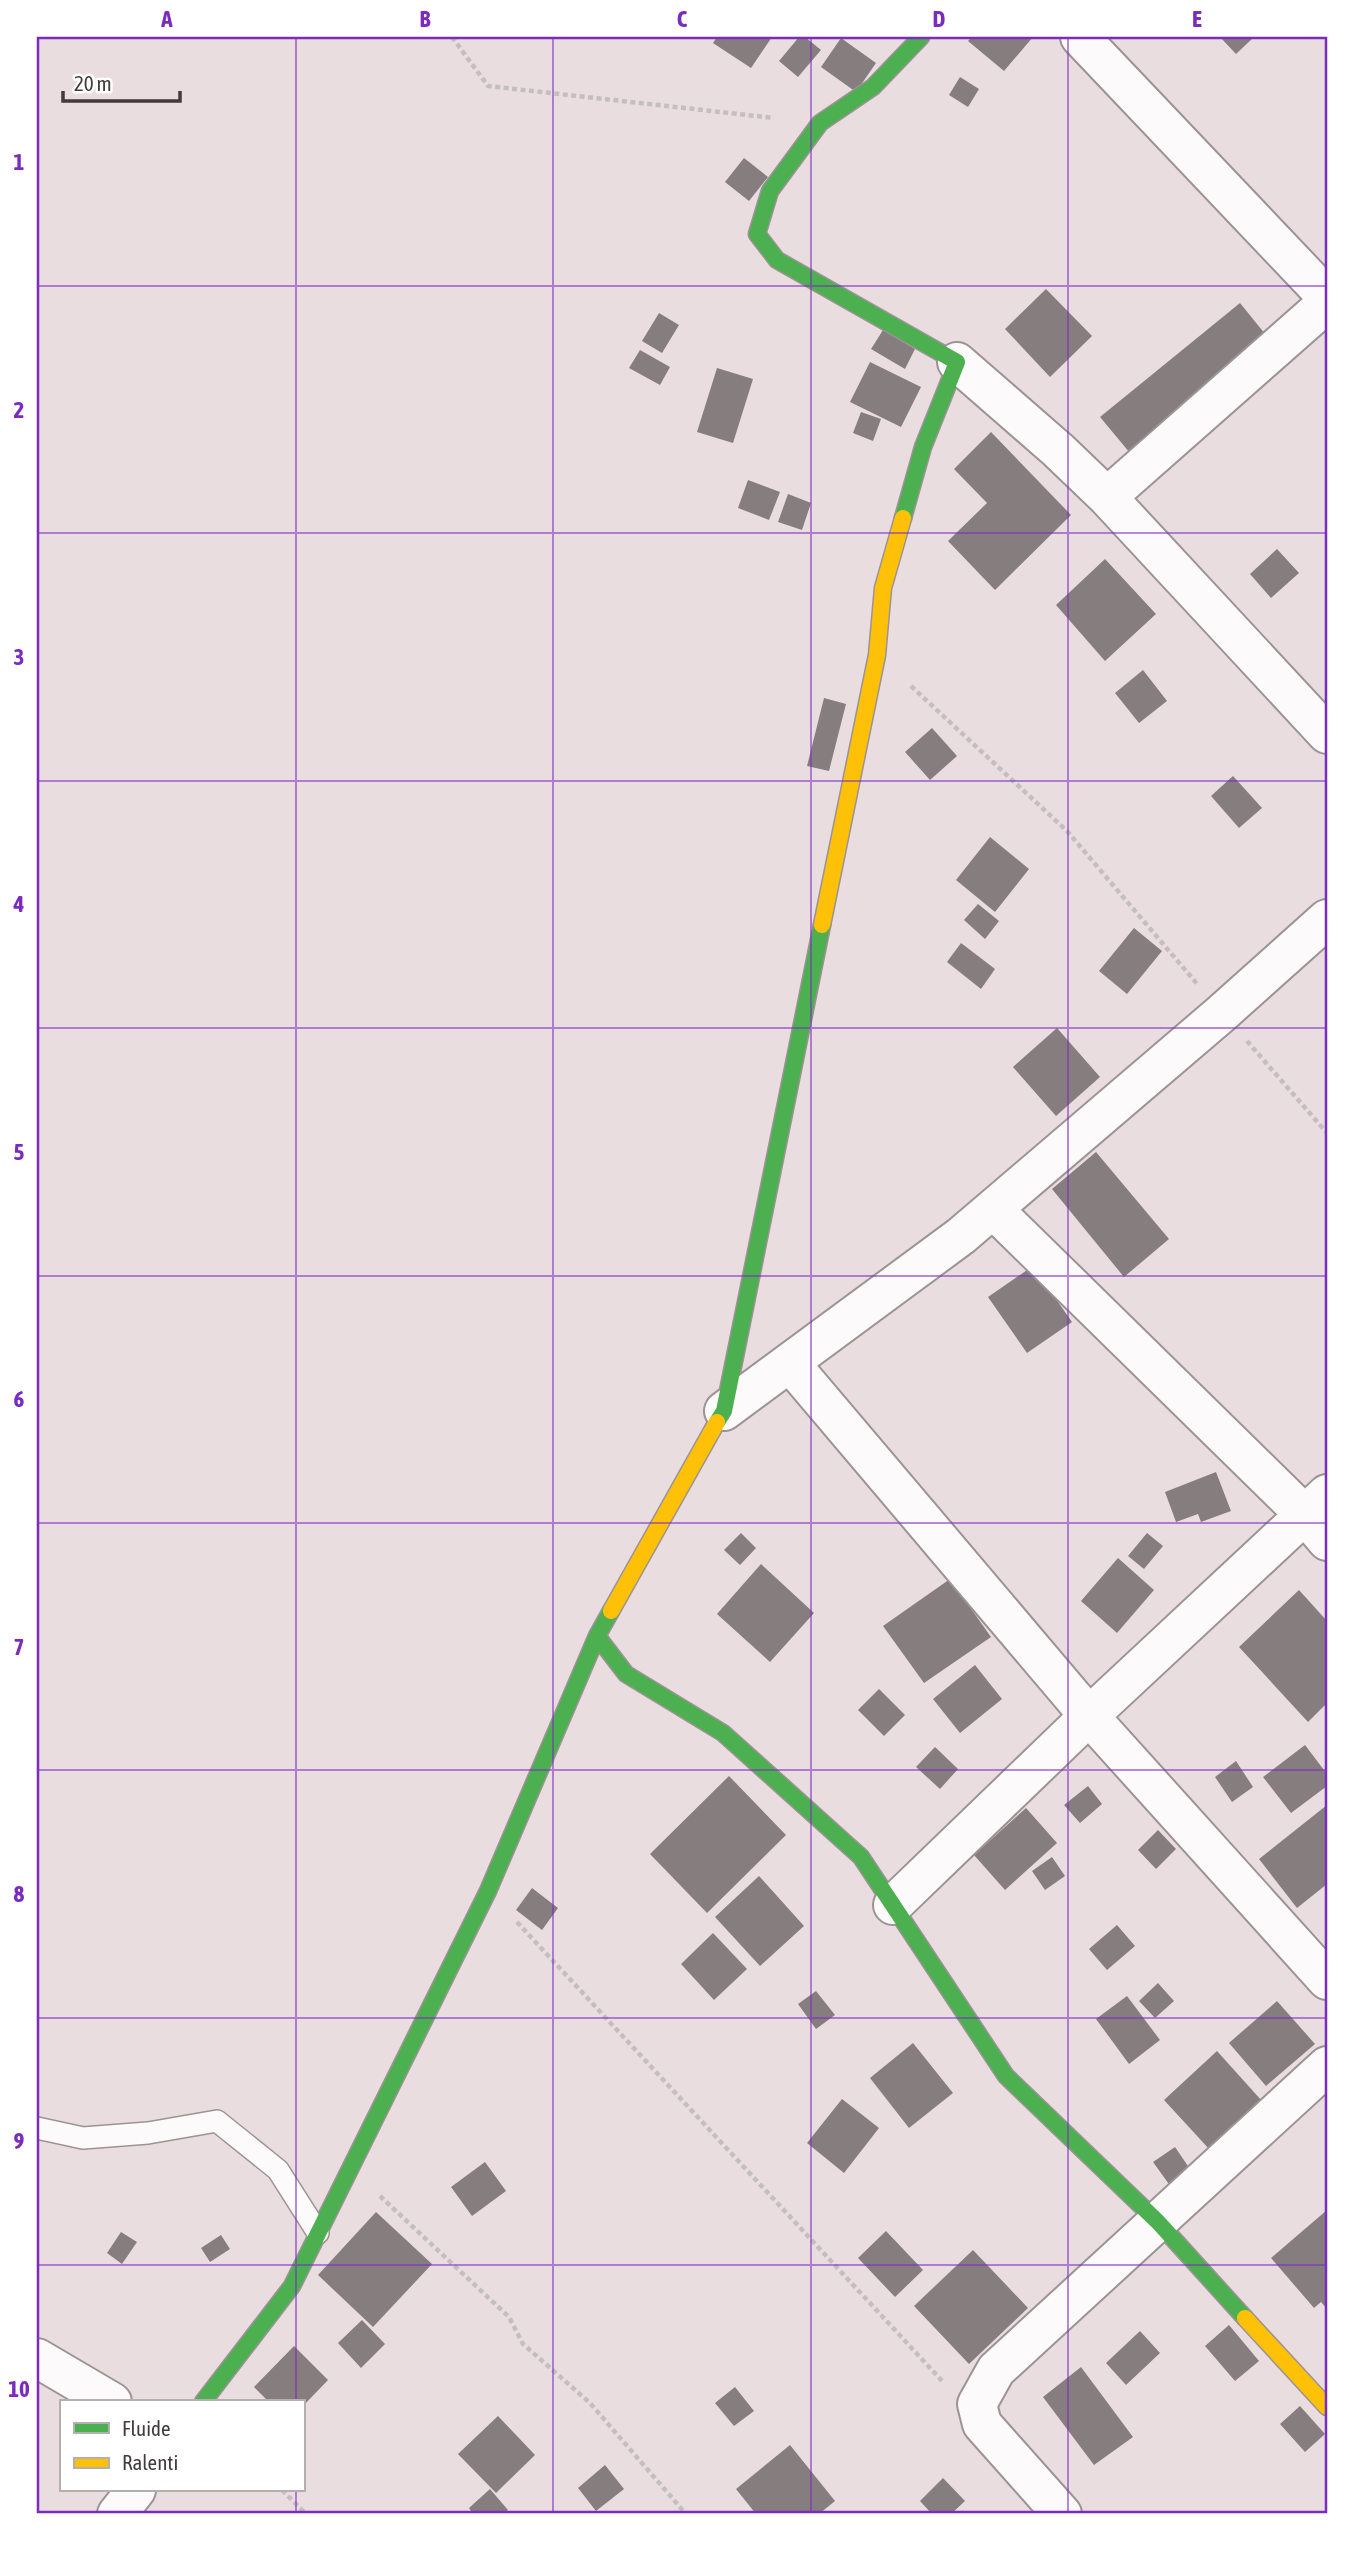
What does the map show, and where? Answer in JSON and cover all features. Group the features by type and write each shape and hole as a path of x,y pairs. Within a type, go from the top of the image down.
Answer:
{"street":[{"path":"921,37 873,87 820,123 770,191 757,234 777,260 957,362 1107,497 1327,734"},
{"path":"1080,37 1327,297"},
{"path":"1107,497 1327,303"},
{"path":"205,2400 292,2286 488,1891 597,1636 724,1410 877,654 883,588 923,447 957,362"},
{"path":"724,1410 961,1236 1222,1013 1327,919"},
{"path":"893,1905 1089,1716 1319,1517 993,1209"},
{"path":"790,1363 1089,1716 1327,1980"},
{"path":"597,1636 626,1674 723,1733 860,1857 1006,2076 1158,2222 1327,2407"},
{"path":"1062,2514 982,2424 978,2404 996,2370 1327,2066"},
{"path":"37,2358 109,2400"},
{"path":"117,2514 134,2492"}],"lane":[{"path":"37,2128 83,2138 148,2133 217,2121 278,2170 318,2233"}],"path":[{"path":"452,37 488,86 820,123"},
{"path":"877,654 1067,831 1327,1133"},
{"path":"488,1891 982,2424"},
{"path":"351,2169 509,2317 523,2344 590,2403 686,2514"},
{"path":"284,2492 306,2514"}],"building":[{"path":"717,37 772,37 751,68 713,43"},
{"path":"799,37 805,37 821,50 798,77 779,61"},
{"path":"972,37 1033,37 1004,71 968,41"},
{"path":"1220,37 1252,37 1253,38 1236,54"},
{"path":"841,38 876,63 856,92 821,67"},
{"path":"960,77 979,89 968,107 949,95"},
{"path":"744,158 768,177 749,201 725,182"},
{"path":"1046,289 1092,336 1050,377 1005,329"},
{"path":"1240,303 1274,345 1135,459 1100,417"},
{"path":"659,313 679,325 662,353 642,341"},
{"path":"883,330 915,349 905,369 871,349"},
{"path":"640,350 670,367 660,385 629,368"},
{"path":"870,362 921,387 901,427 850,402"},
{"path":"717,368 753,379 733,443 697,432"},
{"path":"861,412 881,419 873,441 853,433"},
{"path":"991,432 1071,515 995,590 948,541 987,503 954,469"},
{"path":"748,480 780,492 769,520 738,508"},
{"path":"788,494 811,503 802,530 778,522"},
{"path":"1277,549 1299,573 1271,598 1250,574"},
{"path":"1105,559 1156,614 1105,661 1056,605"},
{"path":"1143,670 1167,701 1139,723 1115,693"},
{"path":"824,698 846,704 829,771 807,766"},
{"path":"932,728 957,756 930,780 905,752"},
{"path":"1233,776 1262,808 1239,828 1211,796"},
{"path":"990,837 1029,869 995,912 956,880"},
{"path":"978,904 999,921 985,939 964,920"},
{"path":"1134,928 1162,951 1127,994 1099,971"},
{"path":"961,943 995,969 981,989 947,962"},
{"path":"1057,1028 1100,1077 1056,1116 1013,1067"},
{"path":"1096,1152 1169,1239 1124,1277 1052,1189"},
{"path":"1033,1266 1072,1322 1027,1353 988,1297"},
{"path":"1216,1472 1231,1511 1201,1522 1198,1514 1176,1522 1165,1492"},
{"path":"741,1533 756,1548 740,1565 724,1550"},
{"path":"1147,1533 1163,1546 1144,1569 1128,1556"},
{"path":"1118,1558 1154,1590 1117,1633 1081,1601"},
{"path":"761,1564 814,1613 770,1662 717,1614"},
{"path":"950,1579 991,1637 924,1683 883,1626"},
{"path":"1299,1590 1327,1621 1327,1703 1308,1722 1239,1647"},
{"path":"975,1665 1002,1699 960,1733 933,1699"},
{"path":"879,1689 905,1715 884,1736 858,1710"},
{"path":"1305,1745 1327,1774 1327,1786 1291,1813 1263,1777"},
{"path":"935,1747 958,1769 940,1789 916,1767"},
{"path":"1236,1761 1253,1787 1232,1802 1215,1777"},
{"path":"729,1776 786,1835 707,1913 650,1854"},
{"path":"1088,1786 1102,1804 1080,1823 1064,1805"},
{"path":"1327,1805 1327,1884 1297,1908 1259,1859"},
{"path":"1026,1808 1057,1843 1005,1890 974,1855"},
{"path":"1158,1830 1176,1849 1156,1869 1138,1850"},
{"path":"1052,1857 1065,1876 1045,1890 1032,1871"},
{"path":"759,1876 804,1926 760,1966 715,1917"},
{"path":"532,1888 558,1908 542,1930 516,1910"},
{"path":"1117,1925 1135,1946 1107,1970 1089,1949"},
{"path":"713,1933 747,1969 714,2000 681,1964"},
{"path":"1158,1983 1174,2001 1155,2018 1139,2001"},
{"path":"816,1991 835,2015 816,2029 798,2004"},
{"path":"1127,1996 1160,2040 1129,2064 1096,2019"},
{"path":"1277,2001 1315,2044 1266,2086 1229,2043"},
{"path":"913,2043 953,2093 909,2128 870,2078"},
{"path":"1217,2051 1262,2101 1210,2150 1164,2100"},
{"path":"842,2099 879,2128 844,2173 807,2143"},
{"path":"1175,2147 1192,2172 1171,2187 1153,2162"},
{"path":"485,2162 506,2191 472,2216 451,2187"},
{"path":"1327,2210 1327,2309 1321,2302 1314,2308 1271,2258"},
{"path":"376,2212 432,2264 373,2327 318,2275"},
{"path":"886,2231 923,2270 895,2297 858,2258"},
{"path":"121,2232 137,2242 122,2264 107,2253"},
{"path":"221,2235 230,2249 210,2262 201,2248"},
{"path":"973,2250 1028,2308 969,2364 914,2306"},
{"path":"362,2320 385,2344 361,2368 338,2343"},
{"path":"1229,2325 1259,2361 1235,2381 1205,2346"},
{"path":"1140,2331 1160,2353 1126,2385 1106,2363"},
{"path":"294,2346 328,2380 304,2405 304,2400 267,2400 254,2387"},
{"path":"1081,2367 1133,2437 1094,2465 1043,2397"},
{"path":"735,2387 754,2411 734,2426 715,2403"},
{"path":"1300,2406 1325,2434 1305,2452 1280,2424"},
{"path":"498,2416 535,2455 496,2493 458,2454"},
{"path":"790,2445 835,2501 819,2514 756,2514 736,2489"},
{"path":"605,2465 624,2489 596,2511 578,2488"},
{"path":"943,2478 965,2501 951,2514 932,2514 920,2501"},
{"path":"490,2489 508,2510 503,2514 473,2514 469,2508"}],"traffic: fast":[{"path":"903,518 923,447 957,362 777,260 757,234 770,191 820,123 873,87 921,37"},
{"path":"717,1422 724,1411 822,925"},
{"path":"205,2400 292,2286 488,1891 597,1636 611,1611"},
{"path":"597,1636 626,1674 723,1733 861,1857 1006,2076 1158,2222 1245,2318"}],"traffic: slow":[{"path":"822,925 877,655 883,588 903,518"},
{"path":"611,1611 717,1422"},
{"path":"1245,2318 1327,2407"}]}
